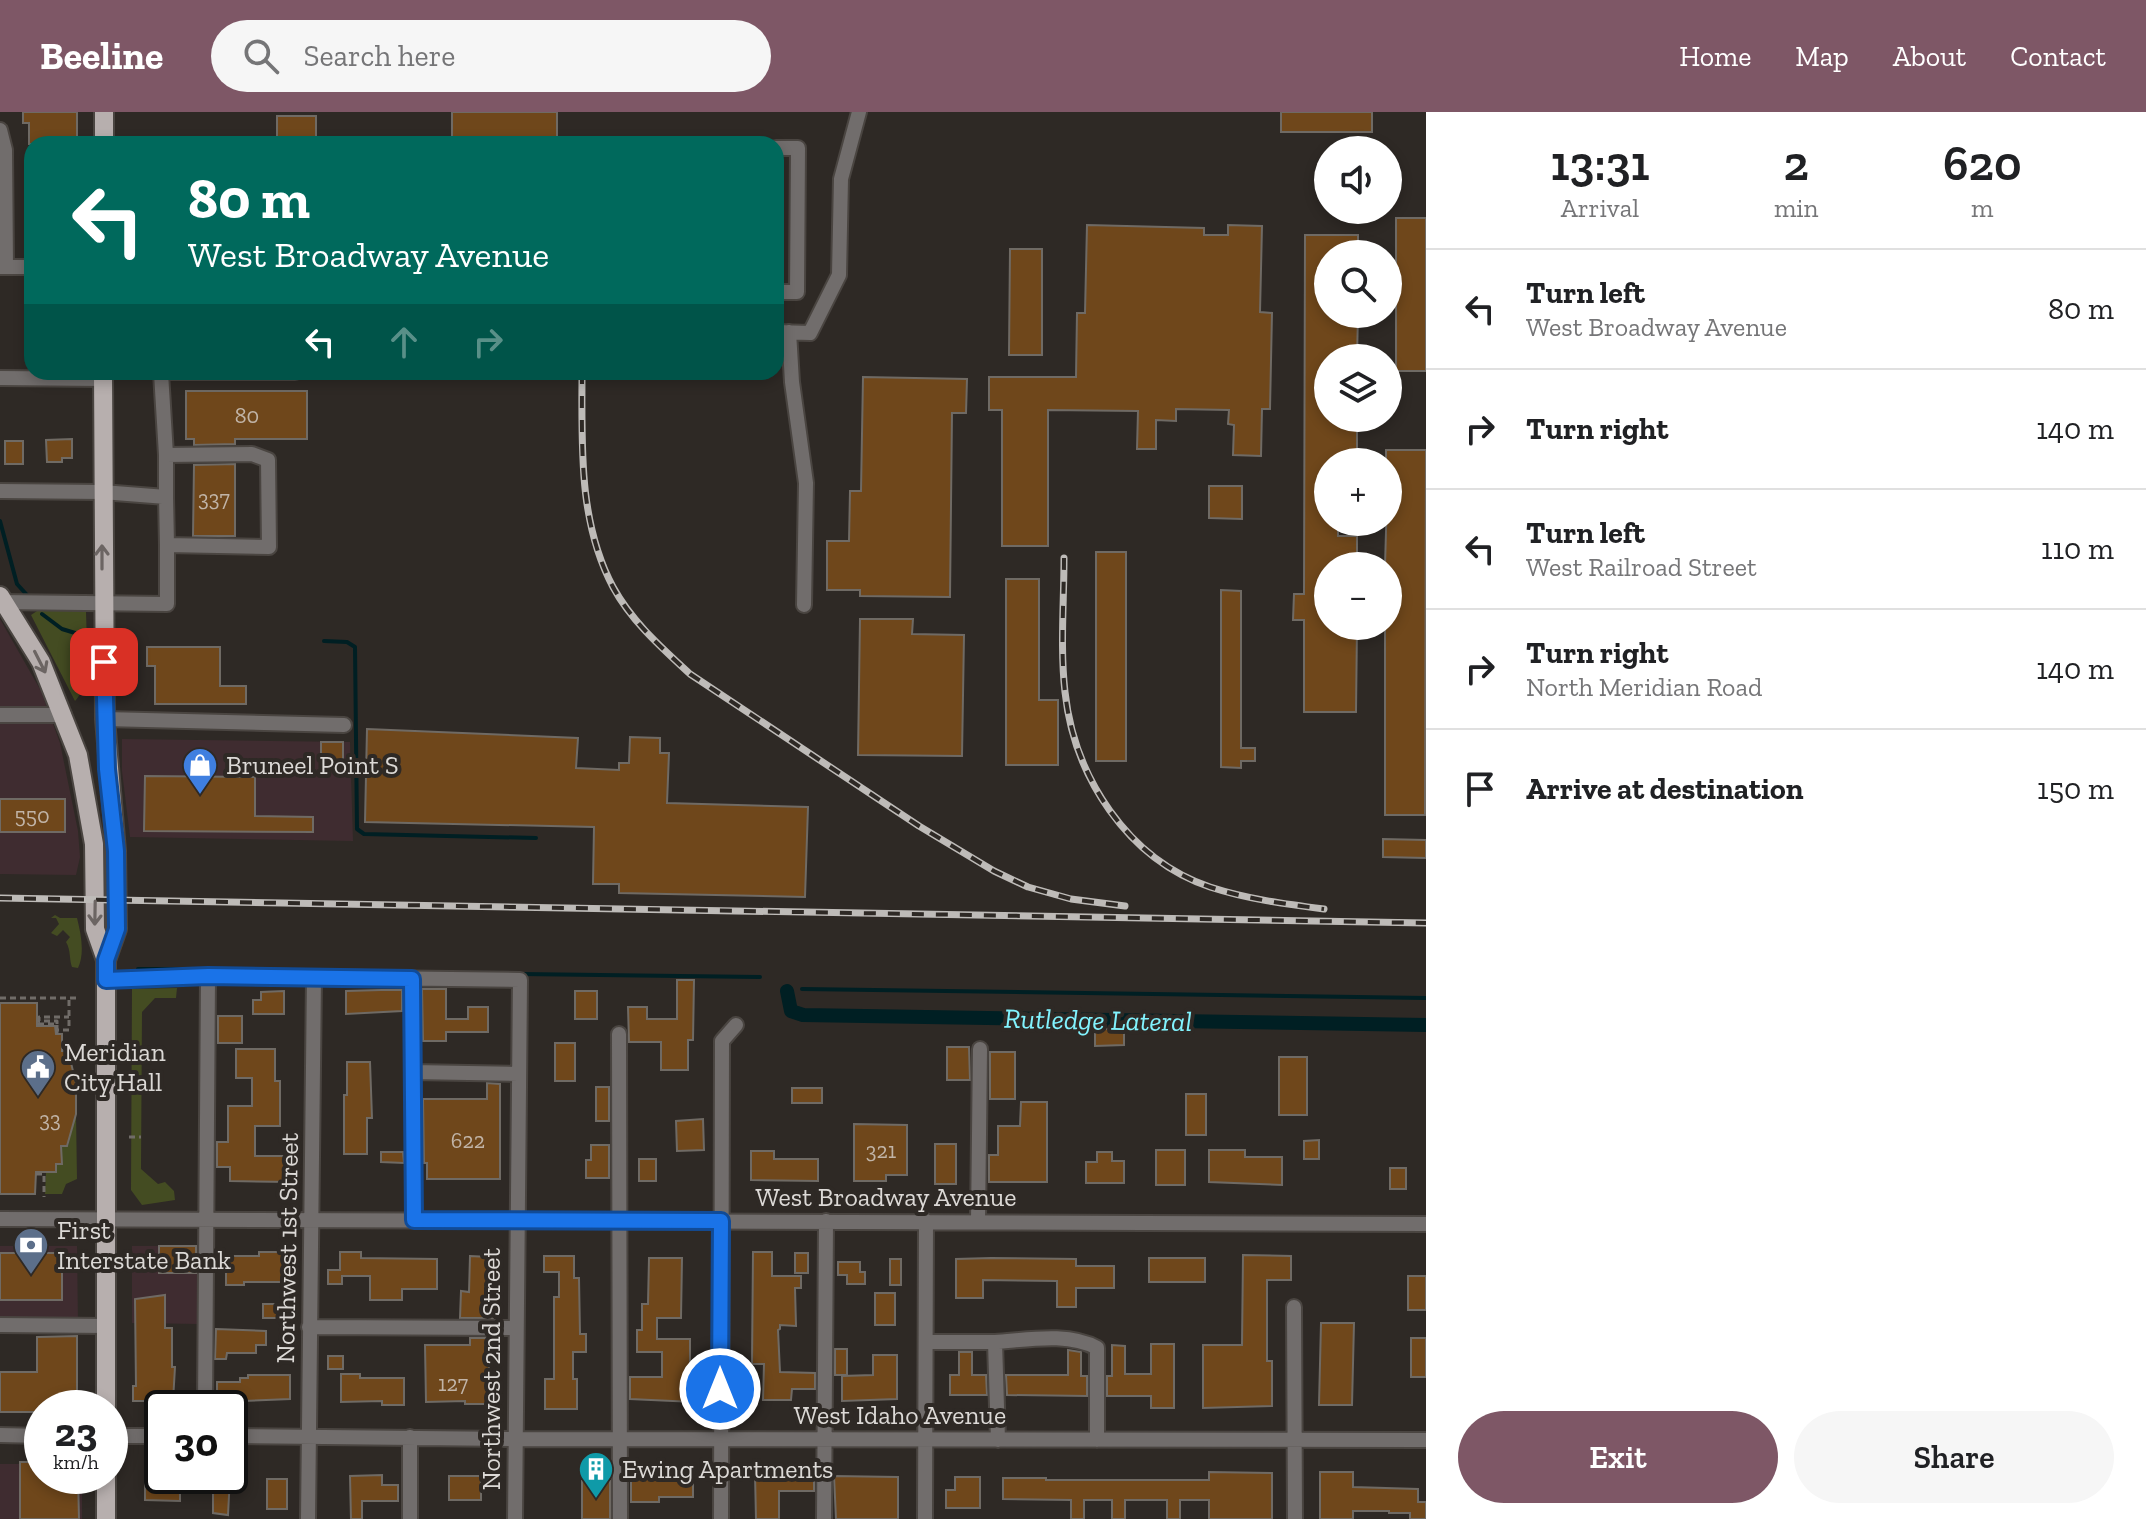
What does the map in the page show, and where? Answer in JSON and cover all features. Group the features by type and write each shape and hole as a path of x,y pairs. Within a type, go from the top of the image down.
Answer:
{"main road":[{"path":"104,112 104,136"},
{"path":"103,380 105,719 116,851 117,929 106,960"},
{"path":"2,600 41,662 64,715 78,755 94,844 95,929 106,960 106,1390"},
{"path":"106,1494 106,1519"}],"street":[{"path":"784,332 810,333 839,275 841,179 859,112"},
{"path":"0,130 5,150 3,267 24,267"},
{"path":"784,148 798,148 797,292 784,292"},
{"path":"784,338 806,483 804,605"},
{"path":"0,378 24,377"},
{"path":"2,600 167,604 166,455 161,380"},
{"path":"166,455 252,454 268,460 269,547 167,545"},
{"path":"0,491 102,492 166,497"},
{"path":"0,715 64,715"},
{"path":"105,719 344,725"},
{"path":"205,1390 208,976"},
{"path":"106,980 208,976 412,979 414,1220"},
{"name":"Northwest 1st Street","path":"308,1519 314,977"},
{"name":"Northwest 2nd Street","path":"412,979 520,980 515,1519"},
{"path":"721,1519 722,1041 736,1025"},
{"path":"619,1034 620,1519"},
{"path":"978,1221 980,1049"},
{"path":"413,1072 518,1074"},
{"name":"West Broadway Avenue","path":"0,1219 1426,1224"},
{"path":"824,1519 826,1221"},
{"path":"925,1519 926,1221"},
{"path":"1294,1307 1295,1519"},
{"path":"0,1325 106,1326"},
{"path":"309,1327 515,1328"},
{"path":"926,1342 1085,1341 1097,1348 1097,1440"},
{"path":"995,1342 998,1440"},
{"path":"0,1435 24,1436"},
{"name":"West Idaho Avenue","path":"248,1436 1426,1440"},
{"path":"410,1437 410,1519"}],"path":[{"path":"0,998 79,998"},
{"path":"69,998 69,1017 69,1030 57,1032 57,1021 39,1021 39,1017 69,1017"},
{"path":"38,1024 57,1024"},
{"path":"129,1078 141,1078"},
{"path":"129,1137 141,1137"},
{"path":"36,1174 44,1174 44,1197"}],"shaded area":[{"path":"0,619 41,691 60,743 78,831 80,857 76,875 0,874"},
{"path":"122,739 350,742 353,841 130,837 122,771"},
{"path":"0,1246 77,1246 78,1323 0,1323"},
{"path":"132,1246 200,1246 200,1324 132,1323"},
{"path":"0,1464 24,1464 24,1494 82,1494 82,1519 0,1519"}],"green space":[{"path":"40,609 86,612 87,644 77,646 76,653 82,688 75,701 31,615"},
{"path":"55,915 77,918 82,950 78,968 71,964 66,942 70,937 63,930 57,936 51,933 59,924 56,918 51,918"},
{"path":"177,988 176,998 155,998 142,1012 141,1169 158,1184 165,1182 174,1191 175,1200 142,1205 131,1190 132,989"},
{"path":"76,1114 77,1179 66,1184 62,1194 45,1194 46,1172 55,1172 56,1164 62,1164 62,1146 68,1146"}],"building":[{"path":"23,112 77,112 77,136 29,136 29,123 23,123"},
{"path":"452,112 557,112 557,136 452,136"},
{"path":"1281,112 1372,112 1372,132 1281,132"},
{"path":"277,116 316,116 316,136 277,136"},
{"path":"1402,218 1426,218 1426,371 1402,371 1402,344 1396,344 1396,328 1402,328 1402,240 1396,240 1396,224 1402,224"},
{"path":"1087,225 1204,228 1204,235 1228,235 1228,225 1262,226 1260,312 1272,313 1270,409 1262,409 1261,456 1233,455 1234,425 1228,424 1229,410 1176,409 1176,421 1156,420 1156,449 1137,449 1138,411 1048,410 1048,546 1002,546 1002,410 989,410 989,377 1076,377 1077,313 1085,313"},
{"path":"1305,235 1358,235 1358,240 1314,240 1314,328 1358,328 1357,344 1314,344 1314,432 1357,432 1357,448 1314,448 1314,536 1357,536 1357,552 1314,552 1314,640 1357,640 1356,712 1304,712 1304,620 1293,620 1294,594 1304,594"},
{"path":"1010,249 1042,249 1042,355 1009,355"},
{"path":"863,377 967,379 966,413 952,413 950,597 860,596 860,590 827,590 827,541 849,541 850,491 861,491"},
{"path":"186,391 307,391 307,439 235,439 235,444 194,445 194,439 186,439"},
{"path":"72,439 72,458 47,462 46,440"},
{"path":"5,441 23,441 23,464 5,464"},
{"path":"1402,450 1426,450 1425,815 1385,815 1385,640 1402,640 1402,552 1385,552 1386,536 1402,536"},
{"path":"235,464 235,536 193,536 194,465"},
{"path":"1209,486 1242,486 1242,519 1209,518"},
{"path":"1096,552 1126,552 1126,761 1096,761"},
{"path":"1006,579 1039,579 1039,700 1058,700 1058,765 1006,765"},
{"path":"1221,590 1241,591 1241,748 1255,748 1255,761 1241,761 1241,768 1221,767"},
{"path":"860,619 913,619 912,634 964,635 962,756 858,755"},
{"path":"147,647 220,647 220,686 246,686 246,704 155,704 155,666 147,666"},
{"path":"367,729 578,738 576,768 619,770 619,763 629,763 630,737 660,738 660,753 669,753 667,803 808,807 805,897 619,893 619,884 593,884 594,827 365,822"},
{"path":"321,742 343,742 343,770 321,770"},
{"name":"Bruneel Point S","path":"145,776 255,777 255,816 313,817 313,832 144,831"},
{"path":"0,799 65,799 65,832 0,832"},
{"path":"1383,839 1426,840 1426,858 1383,857"},
{"path":"677,980 694,980 693,1040 688,1040 688,1070 661,1070 661,1042 629,1042 628,1007 647,1007 647,1019 677,1019"},
{"path":"422,989 446,989 446,1019 468,1019 468,1007 488,1007 488,1032 446,1032 446,1041 423,1041"},
{"path":"402,990 402,1011 346,1014 346,991"},
{"path":"284,991 284,1014 253,1014 253,1000 261,1000 261,992"},
{"path":"575,991 597,991 597,1019 575,1019"},
{"name":"Meridian City Hall","path":"0,1003 37,1003 37,1026 55,1026 56,1034 62,1034 62,1051 68,1051 76,1083 76,1114 67,1146 61,1146 62,1164 56,1164 56,1172 36,1172 35,1194 0,1194"},
{"path":"218,1016 242,1016 242,1043 218,1043"},
{"path":"1095,1029 1124,1029 1124,1045 1095,1046"},
{"path":"555,1043 575,1043 575,1081 555,1081"},
{"path":"947,1047 969,1047 970,1080 947,1080"},
{"path":"236,1049 275,1049 275,1081 280,1081 280,1126 255,1126 255,1156 290,1156 290,1182 230,1181 230,1167 217,1167 217,1142 228,1142 228,1106 252,1106 252,1078 236,1078"},
{"path":"990,1052 1015,1052 1015,1099 990,1099"},
{"path":"1279,1057 1307,1057 1307,1115 1279,1115"},
{"path":"347,1062 370,1062 372,1118 367,1118 367,1154 344,1154"},
{"path":"487,1083 500,1084 500,1179 427,1179 423,1099 487,1099"},
{"path":"596,1087 609,1087 609,1121 596,1121"},
{"path":"792,1088 822,1088 822,1103 792,1103"},
{"path":"1186,1094 1206,1094 1206,1135 1186,1135"},
{"path":"1021,1102 1047,1102 1047,1182 989,1182 989,1155 998,1155 998,1126 1020,1126"},
{"path":"703,1119 704,1150 677,1151 676,1121"},
{"path":"854,1124 907,1125 907,1175 886,1175 886,1181 854,1181"},
{"path":"1319,1140 1319,1159 1304,1159 1304,1141"},
{"path":"935,1144 956,1144 956,1184 935,1184"},
{"path":"591,1145 609,1145 609,1178 586,1178 586,1160 591,1160"},
{"path":"1156,1150 1185,1150 1185,1185 1156,1185"},
{"path":"1209,1150 1245,1150 1245,1157 1282,1157 1282,1185 1209,1182"},
{"path":"751,1151 774,1151 774,1159 818,1159 818,1181 751,1180"},
{"path":"381,1152 403,1152 404,1163 381,1162"},
{"path":"1097,1152 1112,1152 1112,1161 1124,1161 1124,1183 1086,1183 1086,1162 1097,1162"},
{"path":"639,1159 656,1159 656,1181 639,1181"},
{"path":"1390,1168 1406,1168 1406,1189 1390,1189"},
{"path":"159,1246 196,1246 196,1273 159,1273"},
{"path":"259,1252 283,1252 283,1282 226,1285 226,1256 259,1256"},
{"path":"340,1252 361,1252 361,1258 437,1259 437,1289 402,1289 402,1300 370,1300 370,1276 342,1276 342,1284 328,1284 328,1270 340,1270"},
{"path":"753,1252 772,1252 772,1276 801,1276 801,1288 795,1288 796,1326 780,1325 778,1330 780,1372 815,1373 815,1389 792,1389 791,1400 763,1400 764,1364 752,1364"},
{"name":"First Interstate Bank","path":"0,1253 62,1253 62,1300 0,1300"},
{"path":"795,1253 808,1253 808,1273 795,1273"},
{"path":"1243,1255 1291,1256 1291,1280 1267,1280 1267,1361 1272,1361 1272,1406 1203,1408 1203,1345 1242,1345"},
{"path":"470,1256 489,1257 488,1292 494,1292 493,1318 460,1318 461,1291 469,1292"},
{"path":"544,1256 574,1256 574,1278 579,1278 580,1334 586,1334 586,1352 573,1352 577,1409 545,1409 545,1379 554,1379 554,1297 559,1297 559,1272 544,1272"},
{"path":"649,1258 682,1258 681,1318 657,1318 657,1339 690,1339 690,1384 694,1384 694,1402 630,1399 630,1377 662,1377 662,1352 637,1352 637,1330 642,1330 642,1304 648,1304"},
{"path":"1149,1258 1205,1258 1205,1282 1149,1282"},
{"path":"890,1259 901,1259 901,1285 890,1285"},
{"path":"956,1259 1076,1259 1076,1266 1114,1266 1114,1288 1076,1288 1076,1307 1057,1307 1057,1281 983,1280 983,1298 956,1298"},
{"path":"838,1262 860,1262 860,1272 865,1272 865,1284 847,1284 847,1275 838,1275"},
{"path":"1408,1276 1426,1276 1426,1310 1408,1310"},
{"path":"875,1293 895,1293 895,1325 875,1325"},
{"path":"165,1295 165,1328 172,1328 174,1390 144,1390 144,1401 133,1401 133,1386 136,1386 135,1299"},
{"path":"263,1304 278,1304 278,1318 263,1318"},
{"path":"1321,1323 1354,1323 1352,1405 1319,1405"},
{"path":"216,1329 266,1331 266,1345 256,1345 256,1353 227,1353 226,1359 215,1359"},
{"path":"77,1336 77,1390 24,1390 24,1412 0,1412 0,1372 37,1372 37,1337"},
{"path":"470,1338 489,1338 493,1404 426,1402 425,1345 470,1345"},
{"path":"1411,1338 1426,1338 1426,1377 1411,1377"},
{"path":"1151,1344 1174,1344 1174,1408 1151,1408 1151,1396 1107,1396 1107,1376 1112,1376 1112,1345 1125,1346 1125,1374 1151,1374"},
{"path":"835,1349 847,1349 847,1375 835,1375"},
{"path":"1068,1350 1081,1352 1081,1376 1087,1376 1087,1396 1007,1395 1006,1375 1068,1375"},
{"path":"959,1352 972,1352 972,1375 986,1375 987,1395 950,1395 950,1375 959,1375"},
{"path":"873,1355 897,1355 897,1399 842,1401 842,1376 873,1375"},
{"path":"328,1356 343,1356 343,1369 328,1369"},
{"path":"341,1374 360,1374 360,1378 404,1378 404,1405 382,1405 382,1401 341,1402"},
{"path":"248,1375 290,1375 290,1399 248,1401 248,1390 217,1390 217,1382 240,1382 240,1378 248,1378"},
{"path":"20,1462 24,1462 24,1494 78,1494 79,1519 20,1519"},
{"path":"631,1471 693,1475 693,1497 659,1497 659,1502 631,1502"},
{"path":"1209,1472 1272,1473 1272,1519 1209,1519 1209,1500 1180,1500 1180,1519 1167,1519 1167,1500 1125,1500 1125,1519 1112,1519 1112,1500 1084,1500 1084,1519 1071,1519 1071,1500 1003,1499 1003,1478 1209,1480"},
{"path":"1320,1472 1353,1472 1353,1487 1418,1489 1418,1502 1426,1502 1426,1519 1410,1519 1410,1513 1353,1511 1353,1519 1320,1519"},
{"path":"814,1473 814,1491 779,1491 779,1519 756,1519 755,1474"},
{"path":"382,1475 382,1485 398,1485 398,1501 362,1501 362,1519 351,1519 350,1476"},
{"path":"449,1476 481,1476 481,1500 449,1500"},
{"path":"834,1476 898,1477 898,1519 836,1519"},
{"path":"955,1477 980,1477 980,1508 946,1508 946,1490 955,1490"},
{"path":"267,1479 287,1479 287,1509 267,1509"},
{"name":"Ewing Apartments","path":"582,1481 610,1481 610,1519 582,1519"},
{"path":"145,1494 180,1494 180,1501 145,1500"},
{"path":"213,1494 229,1494 228,1515 213,1513"}],"waterway":[{"path":"0,521 17,584 27,595"},
{"path":"42,614 62,629 85,636"},
{"path":"324,641 347,642 355,647 357,829 364,834 536,838"},
{"name":"Rutledge Lateral","path":"138,969 203,969"},
{"name":"Rutledge Lateral","path":"520,974 760,977"},
{"path":"802,989 1426,998"},
{"name":"Rutledge Lateral","path":"787,991 791,1011 803,1015 1426,1025"}],"railway":[{"path":"582,380 584,482 593,536 613,587 638,623 658,644 690,674 919,826 994,871 1028,887 1071,899 1125,906"},
{"path":"1064,558 1063,659 1070,723 1093,783 1110,810 1130,835 1154,857 1180,874 1238,895 1324,909"},
{"path":"0,898 1426,923"}],"place":[{"name":"Bruneel Point S","path":"200,796"},
{"name":"Meridian City Hall","path":"38,1098"},
{"name":"First Interstate Bank","path":"31,1276"},
{"name":"Ewing Apartments","path":"596,1500"}],"route":[{"path":"104,662 107,769 116,851 117,929 106,960 106,980 208,976 412,979 414,1220 721,1221 720,1389"}]}
